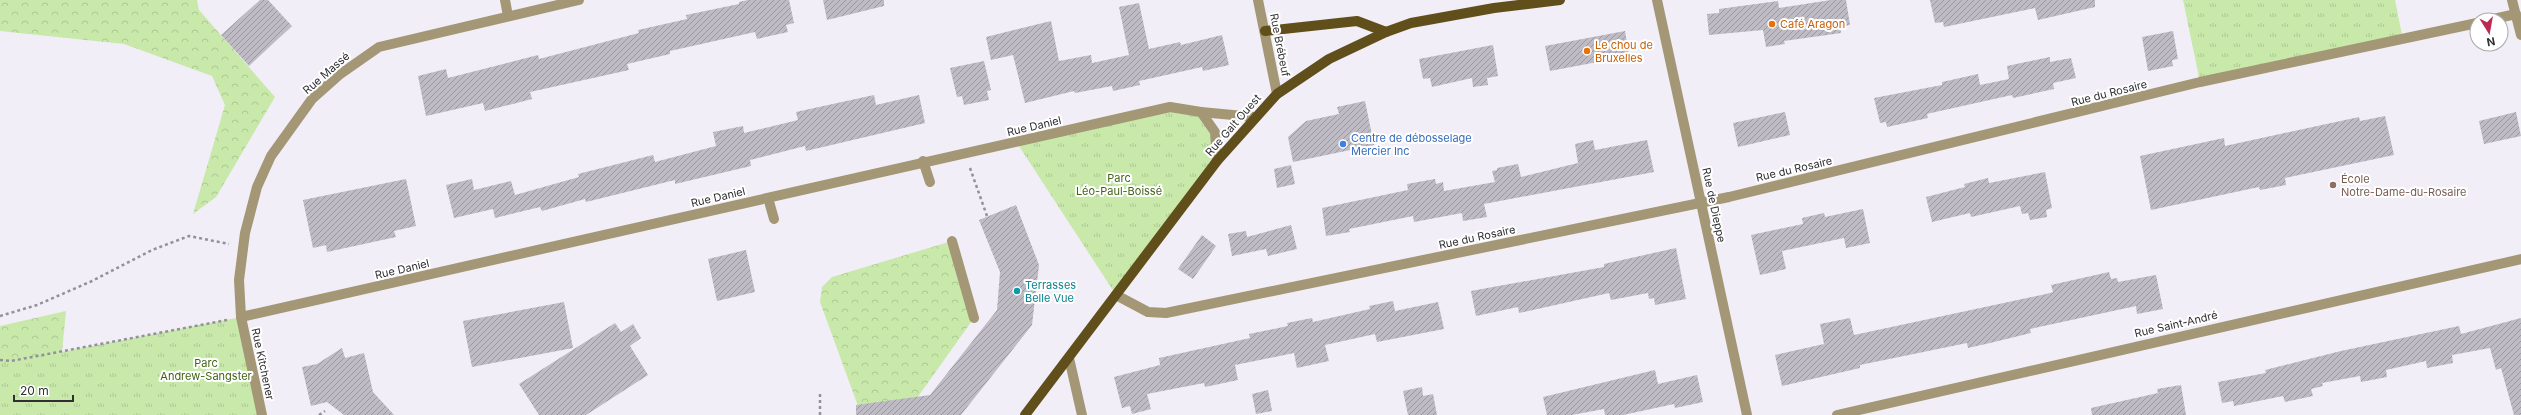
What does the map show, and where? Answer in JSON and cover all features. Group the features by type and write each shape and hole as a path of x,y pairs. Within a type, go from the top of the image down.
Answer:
{"main road":[{"name":"Rue Galt Ouest","path":"1025,415 1217,161 1254,117 1277,94 1329,58 1386,32 1411,23 1493,4 1560,0"},
{"path":"1265,32 1357,20 1386,32"}],"street":[{"path":"505,0 508,16"},
{"name":"Rue Massé","path":"241,317 239,280 243,247 257,186 271,156 312,99 339,74 384,46 579,0"},
{"name":"Rue Brébeuf","path":"1258,0 1277,94"},
{"name":"Rue de Dieppe","path":"1657,0 1747,415"},
{"path":"2512,0 2521,35"},
{"path":"2509,16 2516,14"},
{"name":"Rue du Rosaire","path":"1116,295 1148,312 1166,313 1701,202 2200,82 2469,25"},
{"name":"Rue Daniel","path":"241,317 768,198 923,161 965,154 1170,107 1201,112 1254,117"},
{"path":"1201,112 1216,132 1217,161"},
{"path":"923,161 930,182"},
{"path":"768,198 774,219"},
{"path":"952,241 974,318"},
{"name":"Rue Saint-André","path":"1837,415 2521,259"},
{"name":"Rue Kitchener","path":"241,317 262,415"},
{"path":"1069,358 1082,415"}],"path":[{"path":"965,154 987,216"},
{"path":"0,316 37,305 92,281 152,250 189,236 243,247"},
{"path":"0,360 11,362 241,317"},
{"path":"820,392 820,415"},
{"path":"319,415 325,411"}],"green space":[{"path":"0,0 197,0 199,10 275,97 216,197 193,214 225,105 212,76 124,44 0,31"},
{"path":"2183,0 2395,0 2403,40 2200,82"},
{"name":"Parc Léo-Paul-Boissé","path":"1170,107 1201,112 1215,132 1217,161 1116,295 1017,143"},
{"path":"952,241 974,318 917,398 858,406 820,302 822,287 832,277"},
{"path":"66,311 62,352 11,362 0,415 0,326"},
{"name":"Parc Andrew-Sangster","path":"241,317 262,415 0,415 0,364"}],"building":[{"path":"260,0 268,0 292,26 249,66 221,35"},
{"path":"748,0 789,0 794,23 786,25 788,32 757,39 755,32 670,51 670,54 627,64 629,70 530,92 532,99 485,111 483,103 426,116 418,76 446,69 448,78 538,55 539,59 639,33 638,30 687,19 686,15 739,4 739,2"},
{"path":"823,0 884,0 884,6 827,20"},
{"path":"1831,0 1846,0 1850,25 1840,27 1841,33 1784,41 1785,44 1766,47 1763,30 1709,35 1707,14 1719,13 1719,9 1778,1 1779,8"},
{"path":"1930,0 2095,0 2095,7 2038,20 2035,8 1944,27 1943,22 1935,23"},
{"path":"1139,3 1149,49 1180,42 1181,45 1222,35 1229,65 1203,71 1202,67 1139,81 1140,85 1113,91 1112,86 1075,93 1074,91 1025,103 1013,55 991,60 986,37 1051,21 1059,61 1091,55 1092,63 1129,55 1119,7"},
{"name":"Le chou de Bruxelles","path":"1625,31 1629,56 1550,71 1545,46"},
{"path":"2173,31 2178,59 2172,60 2173,66 2148,71 2142,37"},
{"path":"1493,45 1498,76 1487,78 1488,85 1473,87 1472,78 1432,87 1430,78 1423,79 1419,59"},
{"path":"2050,57 2050,62 2071,58 2076,78 2053,83 2054,89 2013,98 2012,95 1931,113 1927,114 1928,118 1887,127 1886,122 1880,123 1874,98 1942,85 1942,82 1978,74 1980,85 2009,79 2007,66"},
{"path":"984,61 991,90 987,91 989,100 964,105 962,96 957,97 950,68"},
{"path":"874,95 876,105 919,95 925,123 806,151 805,146 750,160 751,166 675,184 675,180 586,202 585,199 542,211 540,207 495,218 493,209 454,218 446,185 472,179 474,190 511,181 515,195 579,177 578,174 653,155 655,162 716,146 713,132 743,126 744,133 798,120 796,112"},
{"path":"1365,101 1374,145 1293,162 1288,137 1306,121 1339,114 1337,107"},
{"path":"1785,112 1790,135 1738,147 1733,123"},
{"path":"2516,112 2521,136 2484,144 2479,121"},
{"path":"2385,116 2394,155 2285,178 2286,185 2260,190 2259,187 2151,210 2140,156 2224,138 2225,146 2359,117 2360,121"},
{"path":"1593,140 1595,150 1647,140 1654,172 1484,204 1487,217 1463,221 1462,213 1414,222 1413,216 1349,229 1350,232 1326,236 1322,208 1408,190 1407,184 1435,179 1436,184 1443,182 1444,191 1495,182 1492,171 1497,170 1497,168 1518,164 1521,177 1578,163 1575,144"},
{"path":"1291,165 1295,184 1277,188 1274,169"},
{"path":"2045,172 2052,208 2046,210 2047,217 2030,220 2028,213 2022,214 2020,206 1971,217 1970,213 1932,222 1926,197 1965,187 1964,184 1988,178 1989,183"},
{"path":"406,179 416,226 394,231 396,237 327,252 326,245 313,248 303,200"},
{"name":"Terrasses Belle Vue","path":"1016,205 1039,265 1032,325 961,415 856,415 856,405 930,395 997,310 1000,272 979,220"},
{"path":"1863,209 1870,243 1846,248 1844,238 1782,251 1786,269 1760,275 1751,235 1803,224 1802,218 1824,213 1825,217"},
{"path":"1291,225 1297,249 1268,256 1266,249 1232,256 1228,234 1246,231 1247,237"},
{"path":"1202,235 1216,246 1193,279 1178,269"},
{"path":"1676,248 1686,299 1655,305 1654,298 1649,299 1648,293 1611,300 1609,293 1519,313 1518,307 1476,316 1471,291 1604,267 1604,264"},
{"path":"746,250 755,292 717,301 708,259"},
{"path":"2109,272 2111,279 2117,278 2118,282 2156,275 2163,309 2137,314 2136,306 2030,329 2031,333 1968,348 1967,343 1860,365 1860,368 1782,386 1775,355 1824,344 1820,324 1850,318 1854,335 2046,294 2053,292 2051,285"},
{"path":"1393,301 1395,311 1438,302 1444,329 1377,342 1375,334 1325,345 1329,361 1297,368 1294,353 1235,365 1238,380 1205,387 1204,383 1147,394 1151,409 1132,414 1130,406 1122,408 1114,377 1160,365 1159,358 1250,338 1249,334 1288,326 1287,323 1312,318 1313,322 1370,309 1369,306"},
{"path":"564,302 573,348 472,367 463,321"},
{"path":"2521,318 2521,415 2514,415 2501,368 2496,370 2490,348 2452,355 2453,363 2427,368 2426,361 2386,370 2387,377 2361,382 2360,376 2322,383 2323,386 2311,389 2313,396 2285,402 2283,396 2234,406 2233,401 2222,403 2218,382 2266,373 2265,370 2341,351 2459,326 2461,334"},
{"path":"615,323 621,332 633,324 641,338 630,346 648,375 586,415 539,415 519,384"},
{"path":"342,348 345,358 364,353 373,392 394,415 344,415 327,402 311,406 302,367 317,364"},
{"path":"1655,370 1658,384 1697,375 1703,402 1675,408 1674,404 1623,415 1605,415 1604,409 1572,415 1547,415 1543,397"},
{"path":"2181,385 2186,415 2092,415 2091,408 2158,393 2157,389"},
{"path":"1422,387 1423,396 1433,394 1437,415 1408,415 1403,391"},
{"path":"1268,390 1272,411 1256,414 1252,394"}],"place":[{"name":"Café Aragon","path":"1772,24"},
{"name":"Le chou de Bruxelles","path":"1587,51"},
{"name":"Centre de débosselage Mercier Inc","path":"1343,144"},
{"name":"École Notre-Dame-du-Rosaire","path":"2333,185"},
{"name":"Terrasses Belle Vue","path":"1017,291"}]}
